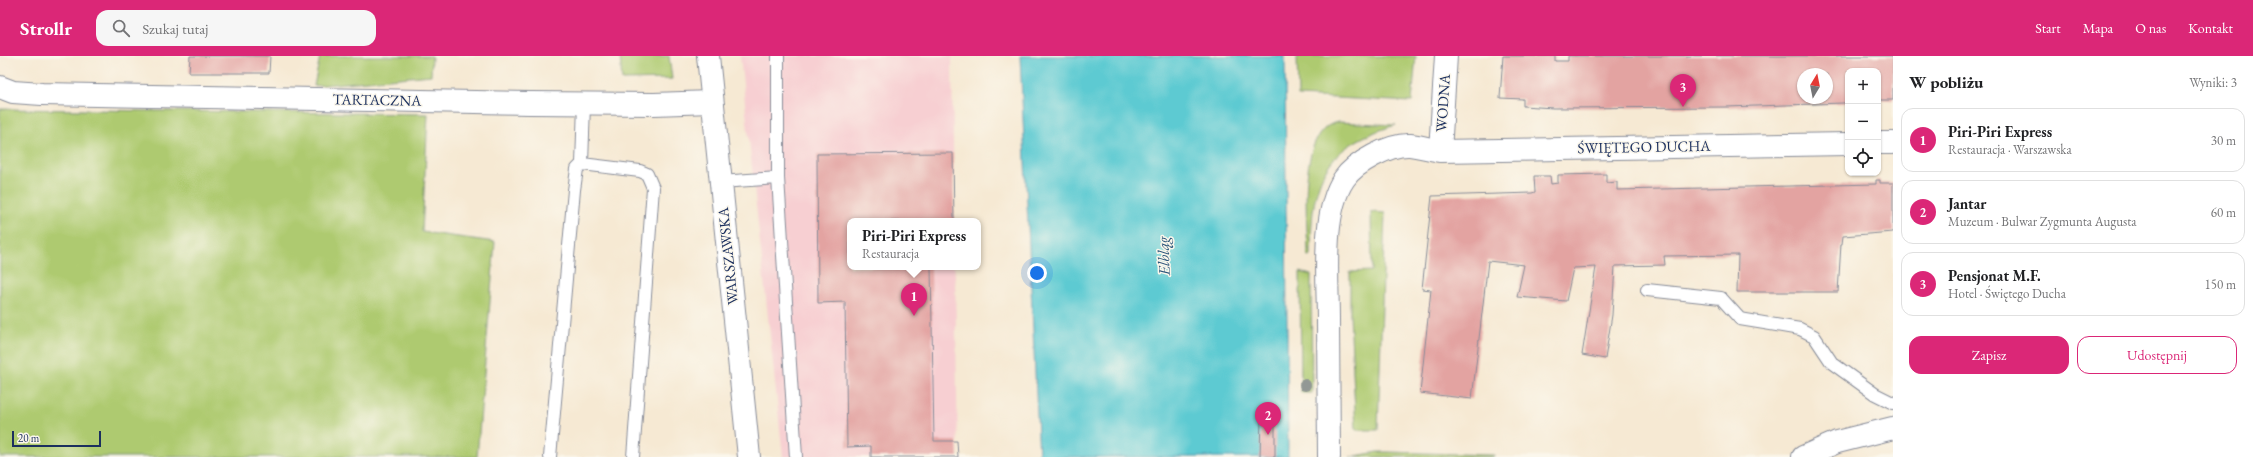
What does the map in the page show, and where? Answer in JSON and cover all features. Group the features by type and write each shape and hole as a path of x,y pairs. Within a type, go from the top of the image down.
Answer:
{"street":[{"name":"WARSZAWSKA","path":"708,56 711,102 749,457"},
{"name":"WODNA","path":"1440,150 1446,56"},
{"name":"TARTACZNA","path":"0,87 13,92 42,94 584,104 711,102"},
{"path":"1881,143 1893,143"},
{"name":"ŚWIĘTEGO DUCHA","path":"1329,457 1328,272 1331,218 1336,196 1344,179 1356,167 1379,152 1408,145 1440,150 1845,144"},
{"path":"1803,457 1837,442 1893,430"}],"lane":[{"path":"778,56 778,178 796,457"},
{"path":"550,457 574,190 577,169 582,164 584,104"},
{"path":"582,164 640,171 647,174 653,188 633,457"},
{"path":"720,182 778,178"},
{"path":"1647,290 1721,298 1740,318 1800,329 1814,336 1832,363 1875,394 1893,403"}],"shaded area":[{"path":"740,56 952,56 954,218 847,218 847,270 955,270 958,457 783,457"}],"green space":[{"path":"320,56 432,56 431,75 314,86"},
{"path":"620,56 669,56 672,79 622,80"},
{"path":"1297,56 1416,56 1412,102 1298,96"},
{"path":"0,109 428,114 422,232 495,242 477,457 0,457"},
{"path":"1338,122 1396,125 1371,134 1351,144 1336,157 1325,171 1318,188 1314,208 1311,256 1308,256 1306,202 1310,159 1315,142 1324,129"},
{"path":"1371,212 1385,213 1378,430 1356,430 1350,315 1350,272 1372,271"},
{"path":"1300,272 1311,275 1312,393 1301,393"},
{"path":"1377,452 1494,455 1494,457 1350,457"}],"water":[{"name":"Elbląg","path":"1020,56 1285,56 1288,457 1039,457"}],"building":[{"path":"190,56 270,56 269,73 189,73"},
{"path":"1503,56 1555,56 1555,61 1568,61 1568,56 1893,56 1893,100 1881,100 1881,68 1845,68 1844,103 1833,103 1833,68 1797,68 1797,104 1814,104 1726,107 1553,108 1523,106 1523,99 1500,98"},
{"path":"953,153 954,218 847,218 847,270 931,270 934,441 957,441 958,457 871,457 871,446 847,447 845,302 818,303 817,154"},
{"path":"1606,174 1606,183 1617,182 1617,190 1876,184 1876,180 1880,180 1880,183 1893,183 1893,232 1843,236 1841,244 1838,292 1737,292 1738,255 1664,256 1665,265 1615,266 1612,315 1605,359 1582,355 1596,267 1573,268 1566,301 1517,297 1524,265 1488,261 1472,399 1420,393 1431,290 1422,289 1432,196 1532,193 1535,192 1534,176 1550,176 1551,184 1558,183 1558,175"},
{"path":"1269,408 1275,414 1275,457 1260,457 1261,413"}],"place":[{"name":"Pensjonat M.F.","path":"1683,107"},
{"name":"Piri-Piri Express","path":"914,316"},
{"name":"Jantar","path":"1268,435"}]}
